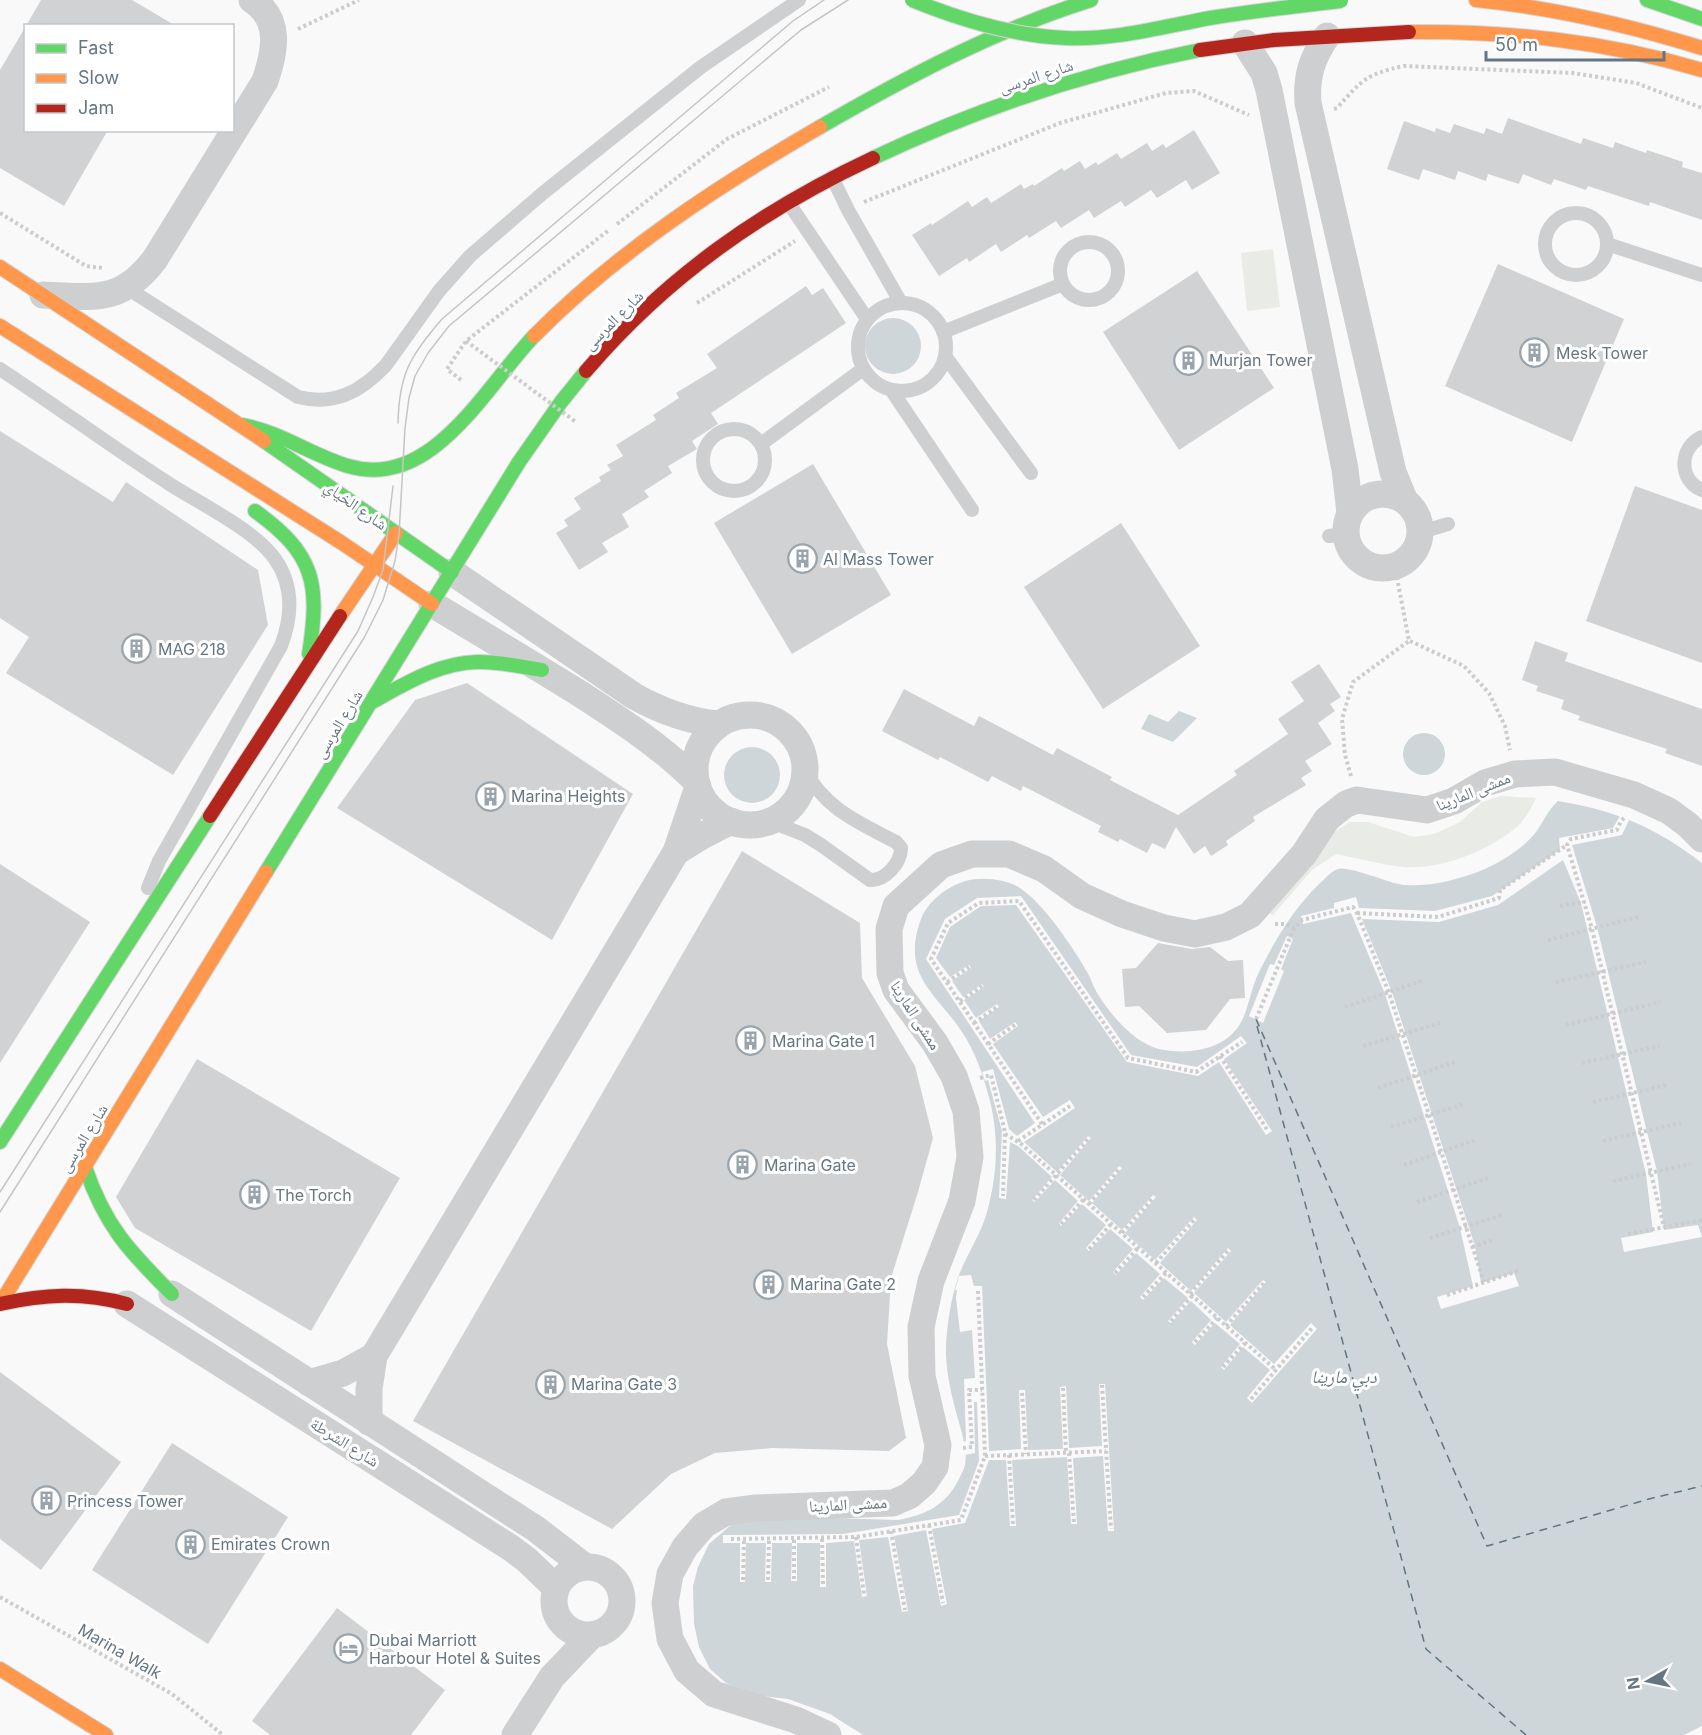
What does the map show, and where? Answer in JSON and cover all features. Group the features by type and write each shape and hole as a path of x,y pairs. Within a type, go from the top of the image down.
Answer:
{"main road":[{"path":"912,0 942,13 979,24 1053,37 1089,38 1268,9 1359,0"},
{"path":"242,425 275,433 331,461 354,468 387,469 411,462 445,440 524,347 562,310 627,255 756,166 890,87 982,40 1030,20 1091,0"},
{"path":"1476,0 1576,16 1702,48"},
{"path":"1647,0 1702,19"},
{"name":"شارع المرسى","path":"0,1304 519,462 592,363 628,325 698,263 749,226 832,177 903,143 968,116 1102,73 1171,56 1245,43 1396,32 1513,34 1639,53 1702,70"},
{"name":"شارع الخياي","path":"0,267 242,425 452,572"},
{"path":"6,329 432,604"},
{"path":"155,424 183,459"},
{"path":"246,504 278,526 289,537 307,563 312,578 316,610 307,665"},
{"path":"0,1142 307,665 396,533"},
{"path":"371,703 426,674 461,663 492,663 542,670"},
{"path":"18,1094 36,1086"},
{"path":"85,1167 98,1205 114,1233 172,1294"},
{"path":"0,1304 37,1296 73,1293 92,1295 127,1304"},
{"path":"0,1669 106,1735"},
{"path":"0,1680 21,1681"}],"street":[{"path":"234,131 265,81 272,60 275,39 269,19 252,0"},
{"path":"1245,43 1264,73 1345,470 1342,528 1350,547 1363,562 1382,568 1395,567 1408,559 1417,547 1421,532 1416,514 1404,499 1393,472 1311,116 1307,85 1310,67 1327,36"},
{"path":"43,295 90,297 111,294 127,288 155,259 233,132"},
{"path":"1342,528 1358,503 1368,496 1380,493 1404,499"},
{"name":"شارع الخياي","path":"452,572 634,696 678,717 718,724"},
{"path":"369,1422 369,1389 374,1356 676,852 697,784 697,756 701,744 718,724 730,718 756,715 769,718 791,733 798,743 803,756 803,783 791,807 781,815 769,821 750,825 731,822 707,804 697,784 669,756 635,730 542,670 432,604"},
{"name":"ممشى المارينا","path":"828,1735 796,1720 714,1694 687,1671 670,1639 665,1603 670,1574 685,1547 704,1525 726,1512 756,1508 893,1503 909,1496 924,1484 935,1467 938,1450 922,1376 921,1326 931,1281 962,1201 970,1157 966,1110 956,1084 935,1043 896,990 890,974 889,929 896,906 941,865 972,854 1009,854 1044,869 1082,896 1122,915 1164,928 1195,934 1214,931 1250,915 1304,854 1328,819 1346,804 1357,800 1427,810 1454,801 1485,783 1515,774 1555,772 1634,795 1669,811 1702,839"},
{"path":"676,852 731,822"},
{"name":"شارع الشرطة","path":"172,1294 536,1529 584,1566"},
{"name":"شارع الشرطة","path":"127,1304 512,1548 556,1588"},
{"path":"309,1383 343,1373 374,1356"},
{"path":"515,1735 544,1689 562,1666 592,1635 610,1627 621,1610 620,1589 614,1579 606,1571 584,1566 573,1569 564,1576 556,1588 554,1607 558,1618 572,1632 592,1635"},
{"path":"622,1600 665,1603"},
{"path":"544,1689 558,1618"}],"lane":[{"path":"127,288 298,397 325,401 351,393 376,376 386,365 439,291 470,256 552,186 701,67 799,0"},
{"path":"832,177 848,210 901,303"},
{"path":"788,201 867,320"},
{"path":"1570,213 1581,213 1591,216 1599,224 1605,233 1607,244 1600,263 1592,270 1581,274 1571,274 1560,270 1552,263 1545,243 1546,233 1560,217 1570,213"},
{"path":"1088,242 1099,244 1109,249 1116,259 1117,281 1111,291 1102,298 1080,299 1070,293 1064,284 1060,273 1062,262 1068,252 1077,245 1088,242"},
{"path":"1607,244 1702,275"},
{"path":"943,332 1064,284"},
{"path":"901,303 927,310 937,320 946,344 942,367 926,385 904,392 880,387 870,379 859,359 858,338 867,320 876,311 888,305 901,303"},
{"path":"945,356 1031,473"},
{"path":"0,369 169,484 256,539 275,559 286,583 290,609 289,622 281,646 159,861 144,901 141,923"},
{"path":"760,444 863,369"},
{"path":"892,391 972,510"},
{"path":"731,429 742,430 752,435 760,444 765,454 765,466 753,485 732,492 720,489 711,482 705,472 703,461 705,449 720,432 731,429"},
{"path":"1702,436 1690,446 1685,454 1684,464 1685,473 1690,482 1702,490"},
{"path":"1421,532 1448,524"},
{"path":"769,821 805,835 870,880 884,877 898,859 901,852 898,844 839,811 811,782 804,769"}],"path":[{"path":"275,39 358,0"},
{"path":"1311,116 1337,108 1362,81 1380,71 1404,66 1573,74 1636,83 1702,108"},
{"path":"848,210 1060,123 1166,93 1194,91 1275,125"},
{"path":"696,303 810,232"},
{"path":"447,369 466,341 576,422"},
{"path":"570,431 584,414"},
{"path":"1395,567 1409,641"},
{"path":"1409,641 1464,666 1489,693 1505,726 1515,774"},
{"path":"1357,800 1345,755 1342,718 1353,682 1409,641"},
{"path":"1357,913 1438,917 1479,906 1499,898 1500,890 1567,845 1571,839 1607,832"},
{"path":"1567,845 1603,972 1664,1227"},
{"path":"1042,1124 931,959 948,924 978,903 1019,901 1128,1058 1196,1072 1242,1042"},
{"path":"1560,906 1585,902"},
{"path":"1256,1019 1294,928 1302,920 1353,907 1389,993 1484,1282"},
{"path":"1548,940 1638,917"},
{"path":"1556,982 1646,962"},
{"path":"947,982 969,967"},
{"path":"1345,1007 1424,980"},
{"path":"960,1001 982,986"},
{"path":"1566,1025 1660,1002"},
{"path":"974,1023 997,1007"},
{"path":"1363,1046 1440,1023"},
{"path":"988,1044 1015,1025"},
{"path":"1582,1062 1659,1046"},
{"path":"1220,1056 1268,1131"},
{"path":"1378,1088 1455,1062"},
{"path":"956,1084 992,1075 1005,1134 1003,1196"},
{"path":"1593,1102 1667,1085"},
{"path":"1391,1127 1464,1104"},
{"path":"1018,1141 1070,1106"},
{"path":"1603,1141 1681,1123"},
{"path":"1005,1134 1018,1141 1276,1370"},
{"path":"1034,1200 1089,1138"},
{"path":"1404,1165 1475,1140"},
{"path":"1613,1181 1690,1164"},
{"path":"1089,1204 1120,1168"},
{"path":"1417,1202 1489,1178"},
{"path":"1122,1233 1154,1197"},
{"path":"1061,1224 1084,1199"},
{"path":"1430,1238 1502,1215"},
{"path":"1156,1263 1194,1220"},
{"path":"1628,1234 1702,1220"},
{"path":"1089,1249 1112,1224"},
{"path":"1472,1246 1495,1239"},
{"path":"1115,1273 1138,1248"},
{"path":"1171,1321 1228,1251"},
{"path":"1446,1295 1518,1271"},
{"path":"1143,1297 1166,1273"},
{"path":"1226,1326 1264,1283"},
{"path":"1195,1342 1217,1318"},
{"path":"1251,1399 1312,1328"},
{"path":"1223,1367 1245,1343"},
{"path":"1102,1385 1111,1529"},
{"path":"1063,1388 1074,1523"},
{"path":"938,1450 972,1447 969,1390 982,1390"},
{"path":"1022,1393 1026,1454"},
{"path":"985,1456 1106,1451"},
{"path":"1009,1455 1012,1524"},
{"path":"928,1525 943,1603"},
{"path":"891,1532 905,1610"},
{"path":"856,1537 864,1594"},
{"path":"743,1580 744,1539"},
{"path":"768,1580 769,1539"},
{"path":"794,1539 794,1579"},
{"path":"822,1539 823,1585"},
{"name":"Marina Walk","path":"0,1597 172,1694 223,1735"}],"shaded area":[{"path":"1273,249 1280,307 1247,311 1241,253"},
{"path":"1501,796 1536,798 1519,825 1494,843 1449,862 1418,867 1387,865 1336,854 1312,870 1273,915 1268,913 1328,836 1350,822 1368,822 1414,837 1434,834 1460,822 1482,802"}],"water":[{"path":"888,318 898,318 913,326 919,335 921,346 919,357 913,366 898,374 888,374 877,369 870,362 865,351 865,341 870,330 877,323"},
{"path":"1179,711 1197,718 1173,742 1141,729 1149,714 1168,722"},
{"path":"1424,733 1439,739 1445,754 1439,769 1424,775 1409,769 1403,754 1409,739"},
{"path":"747,747 757,747 772,755 778,764 780,775 778,786 772,795 757,803 747,803 736,798 729,791 724,780 724,770 729,759 736,752"},
{"name":"دبي مارينا","path":"1558,801 1599,810 1634,822 1685,850 1702,863 1702,1726 1684,1735 863,1735 830,1714 788,1699 752,1695 726,1683 710,1669 699,1647 694,1624 693,1586 698,1567 709,1544 731,1525 765,1516 898,1520 908,1518 926,1512 948,1496 965,1467 965,1445 950,1386 946,1343 956,1283 987,1212 995,1172 995,1132 991,1105 971,1048 957,1024 935,998 919,972 915,957 916,940 921,919 932,902 954,886 974,879 998,880 1020,888 1038,904 1066,938 1102,1001 1124,1027 1141,1041 1159,1049 1197,1050 1220,1043 1238,1027 1257,977 1278,936 1302,903 1333,871 1343,868 1404,885 1433,884 1462,877 1495,864 1518,850 1536,832"}],"pier":[{"path":"1620,816 1629,820 1622,835 1572,845 1597,927 1657,1171 1664,1230 1698,1225 1702,1237 1624,1252 1621,1238 1653,1232 1646,1174 1581,903 1563,860 1498,905 1439,922 1362,919 1392,992 1475,1246 1481,1283 1514,1273 1519,1286 1441,1309 1437,1297 1473,1286 1460,1228 1385,994 1351,913 1303,924 1301,916 1334,908 1334,903 1356,897 1359,908 1435,911 1492,896 1560,850 1559,838 1613,828"},
{"path":"1021,896 1131,1055 1197,1067 1241,1036 1247,1043 1224,1059 1272,1131 1266,1135 1219,1062 1198,1076 1127,1062 1016,905 981,906 950,927 936,958 950,977 969,965 971,968 952,981 963,997 982,984 984,987 964,1000 976,1018 997,1004 999,1007 979,1021 990,1039 1015,1022 1018,1026 993,1044 1043,1117 1070,1100 1075,1108 1024,1142 1057,1172 1088,1136 1091,1138 1060,1175 1089,1201 1119,1166 1122,1168 1092,1203 1122,1230 1153,1195 1156,1197 1125,1233 1155,1260 1194,1217 1197,1220 1160,1263 1191,1291 1228,1248 1231,1251 1194,1293 1226,1322 1263,1280 1266,1282 1230,1325 1274,1364 1311,1323 1317,1329 1252,1403 1247,1398 1270,1370 1243,1347 1224,1370 1221,1367 1240,1344 1215,1323 1195,1345 1192,1342 1211,1320 1191,1301 1171,1323 1168,1321 1188,1298 1164,1278 1143,1300 1140,1297 1160,1274 1136,1253 1116,1275 1113,1272 1133,1249 1110,1229 1089,1251 1086,1248 1106,1225 1082,1204 1061,1226 1059,1223 1078,1201 1055,1180 1035,1202 1032,1200 1052,1177 1018,1146 1010,1142 1006,1199 999,1198 1002,1131 988,1080 985,1081 982,1072 993,1069 1009,1129 1017,1136 1035,1123 926,959 945,919 977,898"},
{"path":"1287,936 1293,939 1281,969 1284,971 1263,1023 1249,1016 1270,964 1274,965"},
{"path":"971,1275 974,1286 982,1286 989,1451 1021,1449 1019,1390 1025,1390 1028,1450 1063,1449 1060,1387 1066,1386 1069,1448 1102,1446 1099,1384 1105,1384 1114,1531 1108,1531 1103,1456 1073,1458 1077,1524 1071,1524 1067,1457 1012,1460 1016,1526 1010,1526 1006,1460 989,1460 965,1523 932,1529 947,1604 941,1606 926,1530 894,1536 908,1611 902,1612 888,1537 859,1540 867,1596 862,1597 854,1541 826,1543 826,1587 820,1587 820,1543 797,1543 797,1581 791,1581 792,1543 772,1543 771,1582 765,1582 766,1543 746,1543 745,1582 740,1582 740,1543 723,1543 723,1535 843,1534 959,1515 979,1461 977,1402 974,1402 975,1453 965,1455 963,1442 966,1441 964,1379 975,1378 972,1330 960,1332 957,1290 955,1290 959,1276"}],"building":[{"path":"41,0 132,0 173,24 27,24"},
{"path":"24,29 24,132 107,132 64,206 0,168 0,70"},
{"path":"1508,118 1581,144 1583,138 1613,148 1615,142 1646,153 1647,150 1683,162 1682,167 1702,173 1702,220 1650,202 1649,206 1588,186 1586,190 1554,179 1551,185 1523,174 1519,184 1488,174 1486,181 1458,171 1455,180 1423,169 1419,180 1387,169 1404,121 1435,132 1436,128 1450,133 1454,124 1484,134 1486,128 1502,134"},
{"path":"1194,130 1220,173 1192,190 1186,180 1157,198 1151,190 1125,207 1121,201 1094,218 1089,210 1061,228 1056,221 1029,238 1027,235 1001,252 996,244 969,262 967,258 939,276 912,235 931,223 932,225 968,201 972,207 987,197 991,203 1021,184 1024,189 1033,184 1034,186 1062,168 1064,171 1080,161 1085,169 1096,162 1098,165 1117,153 1121,159 1147,143 1152,151 1163,144 1166,148"},
{"name":"Mesk Tower","path":"1498,264 1624,319 1572,442 1445,386"},
{"name":"Murjan Tower","path":"1197,271 1274,388 1179,450 1103,332"},
{"path":"806,286 812,295 823,288 846,323 711,413 718,424 692,441 697,449 668,466 672,473 644,491 649,497 622,514 629,527 602,543 608,552 579,570 556,533 568,526 564,520 581,509 574,498 601,481 599,477 611,470 607,465 623,456 616,445 656,420 653,415 679,398 676,393 717,368 707,354"},
{"name":"MAG 218","path":"0,431 113,502 126,482 258,570 268,625 173,775 6,673 29,637 0,618"},
{"name":"Al Mass Tower","path":"813,464 891,595 792,654 714,523"},
{"path":"1635,486 1702,510 1702,663 1586,621"},
{"path":"1121,523 1200,646 1103,709 1024,587"},
{"path":"1535,641 1568,653 1565,661 1702,709 1702,766 1665,753 1667,749 1578,720 1580,716 1561,709 1564,700 1536,691 1538,686 1522,680"},
{"path":"1319,664 1341,697 1330,704 1335,711 1318,723 1332,744 1305,761 1312,771 1301,778 1306,785 1253,817 1255,821 1226,841 1228,845 1211,856 1205,846 1194,854 1176,827 1165,849 1152,843 1147,853 1120,839 1118,842 1098,832 1101,826 1023,786 1021,791 992,776 988,782 940,757 938,760 882,731 904,689 974,726 979,716 1053,755 1057,748 1112,777 1110,780 1178,815 1237,775 1234,771 1288,734 1278,719 1304,701 1291,682"},
{"path":"467,683 633,794 552,940 337,808 415,700"},
{"name":"Marina Gate","path":"742,851 860,923 862,978 915,1066 933,1138 891,1278 887,1344 906,1438 889,1451 772,1448 715,1453 671,1474 612,1529 413,1421"},
{"path":"0,864 90,922 0,1063"},
{"path":"1158,943 1192,949 1210,947 1228,961 1243,960 1245,998 1230,999 1206,1030 1167,1033 1139,1006 1125,1007 1122,969 1136,968"},
{"name":"The Torch","path":"197,1059 400,1178 311,1331 135,1228 116,1197"},
{"name":"Princess Tower","path":"0,1372 121,1462 41,1570 0,1539"},
{"name":"Emirates Crown","path":"172,1443 288,1517 208,1644 92,1570"},
{"name":"Dubai Marriott Harbour Hotel & Suites","path":"337,1608 445,1690 411,1735 270,1735 252,1721"}],"ferry route":[{"path":"1256,1019 1487,1546 1702,1486"},
{"path":"1257,1026 1426,1649 1526,1735"}],"tram line":[{"path":"398,423 401,391 408,366 442,319 793,21 824,0"},
{"path":"0,1212 364,638 383,600 395,561 399,535 405,428 409,398 415,376 428,353 449,326 801,30 848,0"},
{"path":"0,1192 358,631 383,570 393,486"}],"traffic: fast":[{"path":"912,0 949,14 1007,30 1066,38 1102,37 1242,13 1341,1"},
{"path":"820,127 886,90 986,40 1020,25 1091,0"},
{"path":"1647,0 1702,19"},
{"path":"873,158 912,140 1033,94 1116,69 1200,50"},
{"path":"242,425 283,438 348,466 378,470 406,463 431,449 454,430 534,336"},
{"path":"266,872 519,462 586,371"},
{"path":"264,441 452,572"},
{"path":"255,511 290,542 309,572 314,608 309,654"},
{"path":"372,702 435,670 463,663 493,662 542,670"},
{"path":"0,1142 210,816"},
{"path":"85,1167 110,1222 143,1264 172,1294"}],"traffic: slow":[{"path":"1476,0 1590,18 1702,48"},
{"path":"1409,32 1484,33 1557,40 1629,52 1702,70"},
{"path":"534,336 599,276 670,222 744,173 820,127"},
{"path":"0,267 264,441"},
{"path":"0,326 342,543 432,604"},
{"path":"340,616 396,533"},
{"path":"0,1304 266,872"},
{"path":"0,1669 106,1735"}],"traffic: jam":[{"path":"1200,50 1274,40 1409,32"},
{"path":"586,371 649,305 718,249 793,200 873,158"},
{"path":"210,816 340,616"},
{"path":"0,1304 48,1296 79,1296 127,1304"}],"place":[{"name":"Mesk Tower","path":"1535,353"},
{"name":"Murjan Tower","path":"1188,360"},
{"name":"Al Mass Tower","path":"802,559"},
{"name":"MAG 218","path":"137,649"},
{"name":"Marina Heights","path":"490,796"},
{"name":"Marina Gate 1","path":"751,1041"},
{"name":"Marina Gate","path":"743,1165"},
{"name":"The Torch","path":"254,1195"},
{"name":"Marina Gate 2","path":"769,1284"},
{"name":"Marina Gate 3","path":"550,1384"},
{"name":"Princess Tower","path":"46,1501"},
{"name":"Emirates Crown","path":"190,1544"},
{"name":"Dubai Marriott Harbour Hotel & Suites","path":"348,1649"}]}
